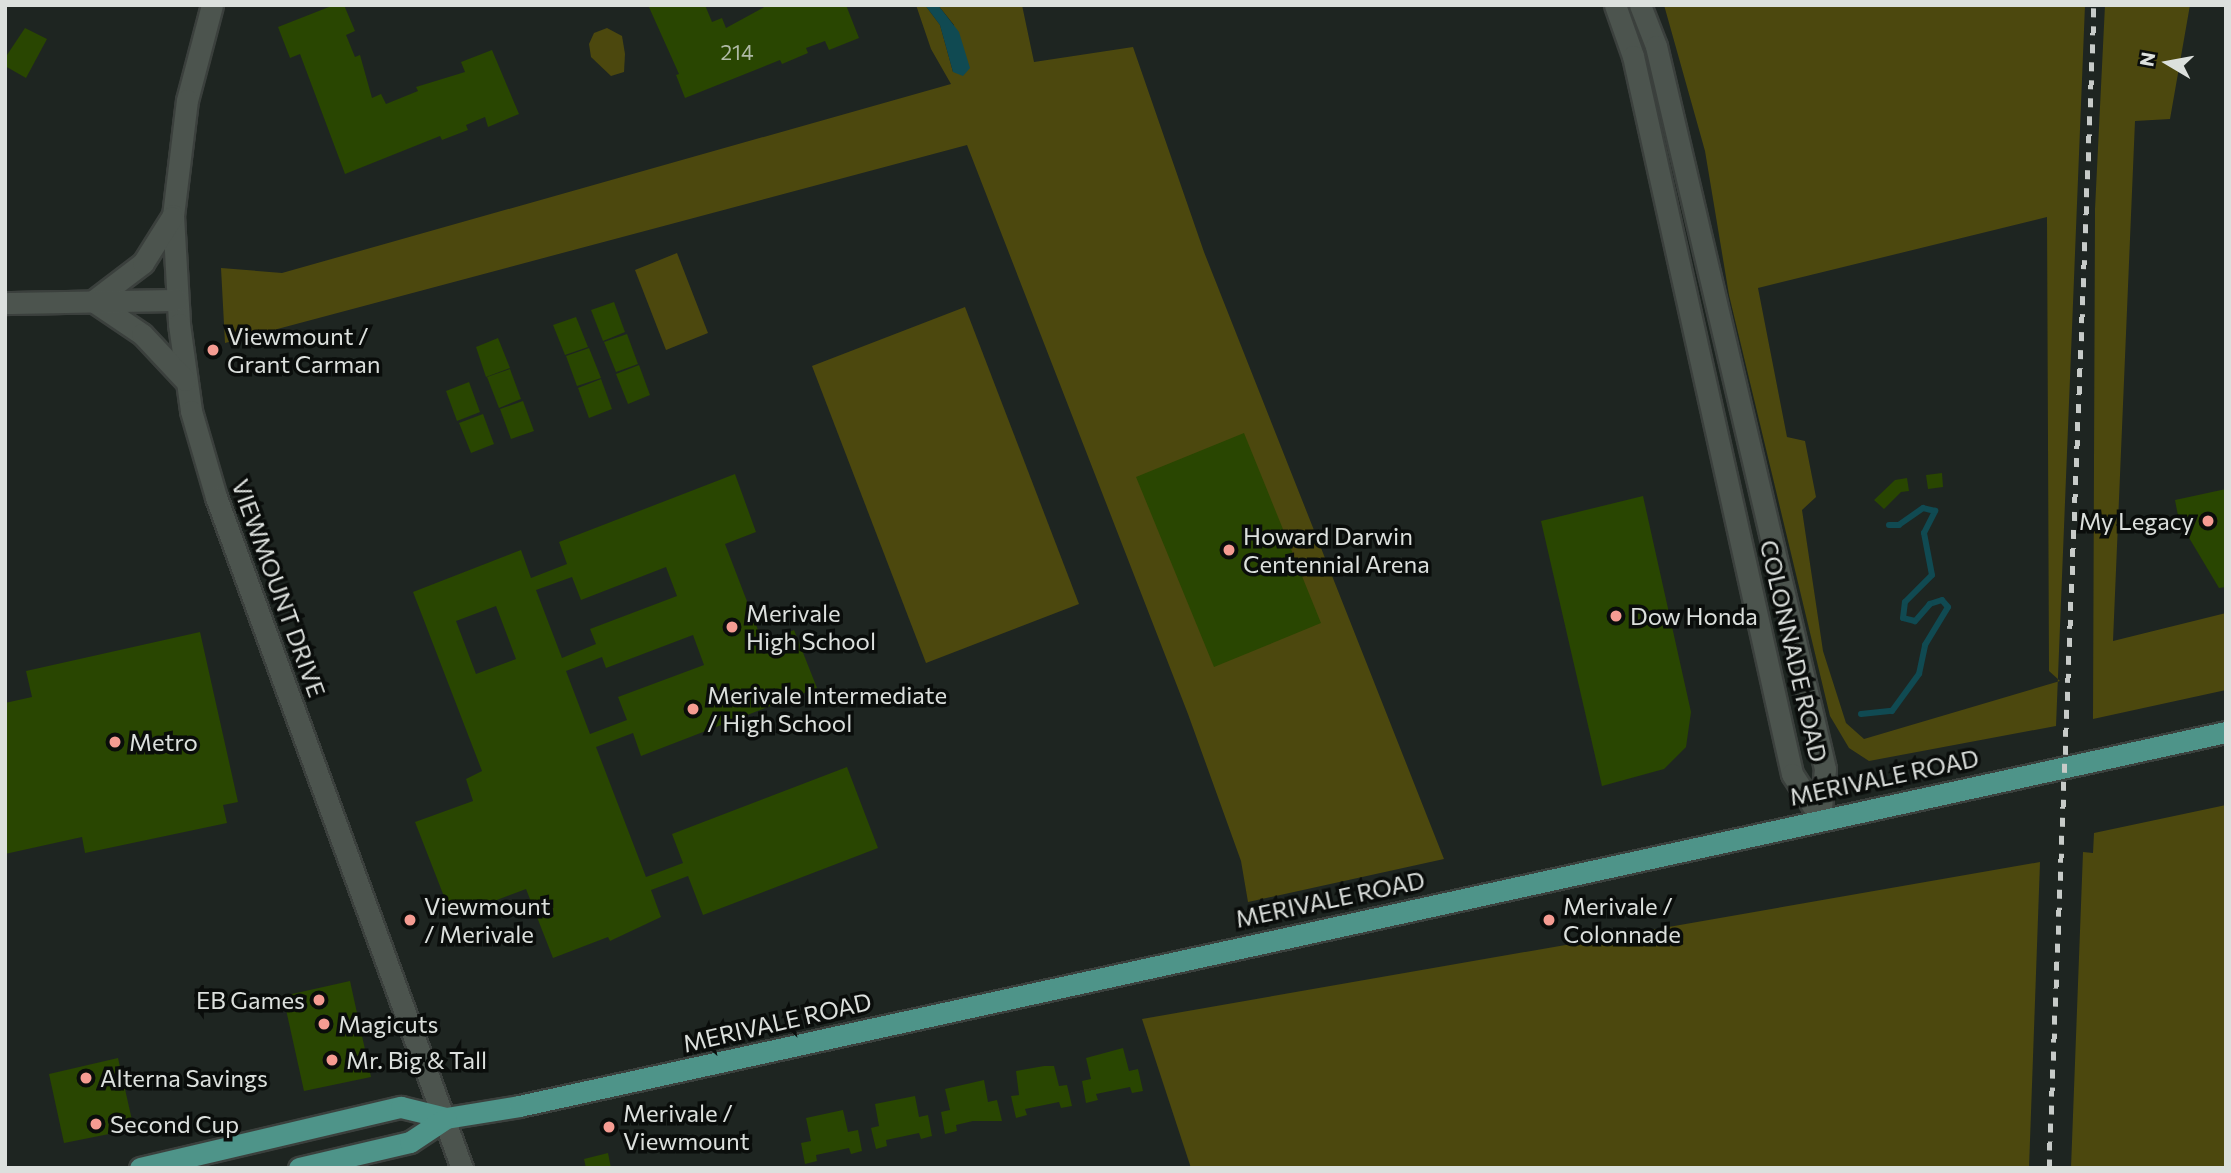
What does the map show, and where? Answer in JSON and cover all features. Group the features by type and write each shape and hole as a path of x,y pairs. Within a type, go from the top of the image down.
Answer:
{"main road":[{"name":"MERIVALE ROAD","path":"140,1168 401,1107 446,1118 537,1102 1819,817 2226,732"},
{"name":"MERIVALE ROAD","path":"299,1168 410,1142 446,1118"}],"street":[{"name":"VIEWMOUNT DRIVE","path":"212,5 187,100 173,215 177,300 185,380 216,497 446,1118 462,1168"},
{"name":"COLONNADE ROAD","path":"1615,5 1633,56 1792,774 1819,817"},
{"name":"COLONNADE ROAD","path":"1640,5 1657,46 1825,769 1819,817"},
{"path":"93,301 143,262 173,215"},
{"path":"5,303 177,300"},
{"path":"93,301 142,334 185,380"}],"shaded area":[{"path":"916,5 925,5 940,25 953,72 954,25 938,5 1022,5 1034,62 1133,47 1204,252 1444,859 1248,902 1241,861 1188,714 967,145 225,343 221,268 282,273 951,84 931,49"},
{"path":"1664,5 2085,5 2058,679 2049,671 2047,217 1758,288 1787,437 1805,441 1816,497 1802,510 1823,651 1846,723 1864,739 2058,682 2056,726 1869,761 1849,748 1830,716 1729,295 1705,151"},
{"path":"2105,5 2190,5 2170,119 2135,121 2113,641 2226,613 2226,690 2093,719 2095,209"},
{"path":"607,28 622,36 625,54 624,72 611,76 591,57 589,44 594,33"},
{"path":"677,253 708,333 666,350 635,270"},
{"path":"965,307 1079,604 926,663 812,366"},
{"path":"2226,805 2226,1168 2071,1168 2083,852 2093,853 2094,833"},
{"path":"2040,862 2029,1168 1191,1168 1142,1019"}],"water":[{"path":"925,5 938,5 959,32 970,68 963,76 953,72 940,25"}],"building":[{"path":"334,5 344,5 355,31 346,35 355,57 360,55 372,98 381,94 386,104 418,91 416,87 465,72 461,62 492,50 519,114 488,127 485,117 466,125 468,130 442,140 440,136 345,174 300,54 290,58 278,27"},
{"path":"648,5 705,5 712,22 722,18 726,28 768,5 846,5 859,38 829,50 825,41 806,48 808,53 782,64 780,60 685,98 676,75 679,74"},
{"path":"25,28 47,39 26,78 5,66 5,58"},
{"path":"614,302 625,332 603,341 591,310"},
{"path":"576,317 588,347 565,355 553,325"},
{"path":"627,334 638,364 616,372 604,342"},
{"path":"498,338 510,368 486,377 476,347"},
{"path":"589,348 601,378 577,386 566,356"},
{"path":"639,365 650,395 628,404 616,374"},
{"path":"510,369 521,399 499,408 487,377"},
{"path":"601,379 612,409 589,418 578,388"},
{"path":"469,382 480,412 457,421 446,391"},
{"path":"523,401 534,431 511,439 500,409"},
{"path":"483,414 494,444 471,453 459,423"},
{"name":"Howard Darwin Centennial Arena","path":"1244,433 1321,623 1214,667 1136,477"},
{"path":"1942,473 1943,487 1928,489 1926,475"},
{"name":"Merivale Intermediate / High School","path":"735,474 756,532 725,544 763,643 794,630 817,688 641,756 633,733 596,747 646,877 683,863 672,834 847,767 878,848 703,915 688,876 651,890 661,917 610,941 608,937 553,958 526,889 452,917 415,822 473,801 466,779 482,771 413,592 521,550 531,578 567,564 559,542","holes":["666,567 677,596 590,629 596,644 562,658 536,590 572,577 581,600","496,606 516,659 476,674 456,621","693,635 704,665 618,697 627,720 590,734 566,671 602,657 606,668"]},
{"path":"1907,478 1909,491 1901,492 1884,509 1874,500 1895,480"},
{"path":"2226,489 2226,587 2219,588 2179,521 2175,500"},
{"name":"Dow Honda","path":"1643,496 1691,712 1686,747 1664,769 1602,786 1541,521"},
{"name":"Metro","path":"200,632 238,802 223,805 227,823 85,853 82,837 5,854 5,703 32,697 26,671"},
{"path":"350,981 371,1077 304,1091 283,996"},
{"path":"1123,1048 1129,1071 1138,1069 1143,1091 1132,1093 1130,1087 1096,1094 1098,1100 1086,1103 1082,1081 1091,1079 1086,1058"},
{"path":"118,1058 134,1129 64,1143 49,1074"},
{"path":"1054,1066 1059,1086 1067,1085 1072,1106 1061,1108 1059,1102 1025,1109 1027,1115 1016,1118 1011,1096 1019,1095 1016,1071"},
{"path":"984,1080 988,1102 997,1100 1002,1121 973,1121 956,1125 957,1131 945,1134 941,1112 950,1110 945,1089"},
{"path":"915,1096 919,1117 928,1115 932,1136 921,1139 919,1133 886,1140 887,1146 876,1149 871,1128 879,1126 875,1104"},
{"path":"843,1110 848,1132 858,1130 862,1151 851,1154 849,1148 816,1155 817,1161 805,1164 801,1143 811,1141 806,1118"},
{"path":"608,1153 611,1168 586,1168 584,1159"}],"waterway":[{"path":"1861,714 1892,711 1919,674 1925,645 1948,607 1942,600 1930,604 1915,621 1903,618 1905,602 1932,575 1924,533 1935,511 1923,508 1899,525 1889,525"}],"railway":[{"path":"2049,1168 2094,5"}],"place":[{"name":"Viewmount / Grant Carman","path":"213,350"},
{"name":"My Legacy","path":"2208,521"},
{"name":"Howard Darwin Centennial Arena","path":"1229,550"},
{"name":"Dow Honda","path":"1616,616"},
{"name":"Merivale High School","path":"732,627"},
{"name":"Merivale Intermediate / High School","path":"693,709"},
{"name":"Metro","path":"115,742"},
{"name":"Viewmount / Merivale","path":"410,920"},
{"name":"Merivale / Colonnade","path":"1549,920"},
{"name":"EB Games","path":"319,1000"},
{"name":"Magicuts","path":"324,1024"},
{"name":"Mr. Big & Tall","path":"332,1060"},
{"name":"Alterna Savings","path":"86,1078"},
{"name":"Second Cup","path":"96,1124"},
{"name":"Merivale / Viewmount","path":"609,1127"}]}
